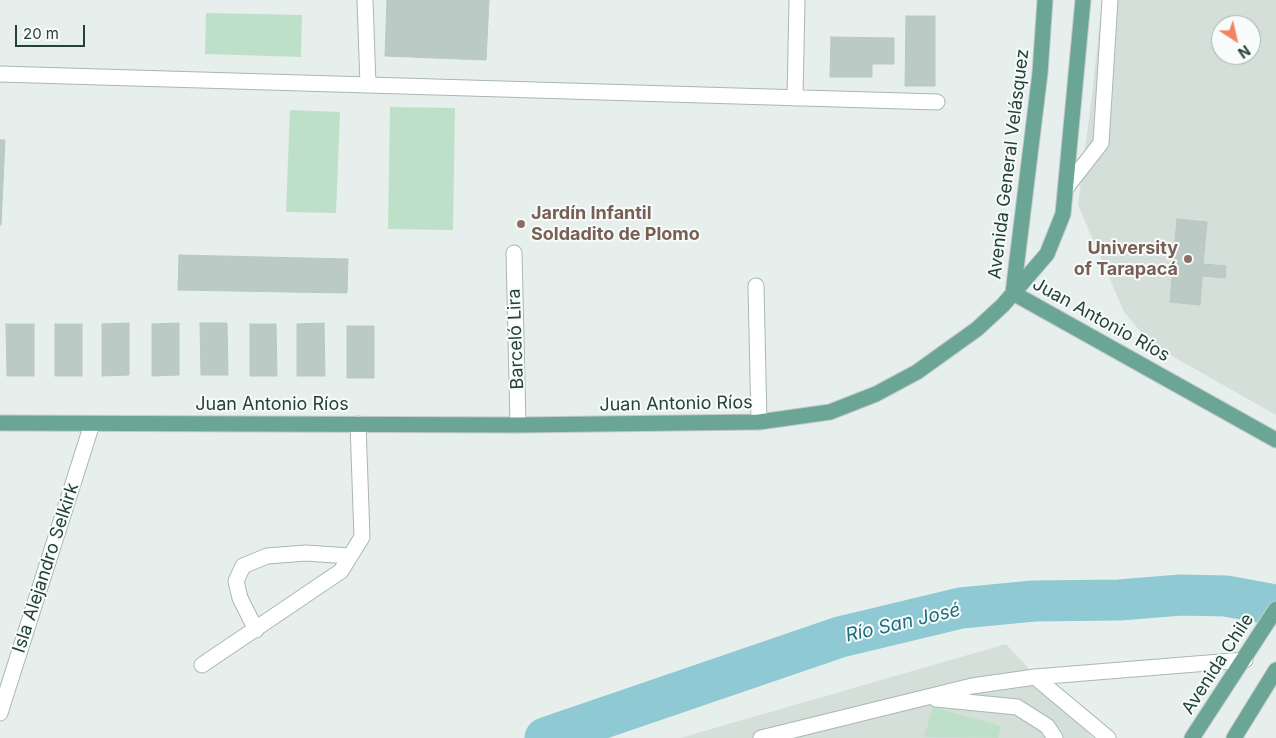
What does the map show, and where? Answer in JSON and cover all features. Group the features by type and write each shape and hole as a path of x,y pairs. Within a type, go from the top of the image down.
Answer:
{"main road":[{"name":"Avenida General Velásquez","path":"1013,292 1040,73 1045,0"},
{"name":"Avenida General Velásquez","path":"1013,292 1047,254 1063,214 1083,0"},
{"name":"Juan Antonio Ríos","path":"0,423 518,425 759,422 830,412 876,394 917,372 977,329 1013,292 1276,440"},
{"name":"Avenida Chile","path":"1192,738 1245,660 1276,609"},
{"path":"1234,738 1276,670"}],"street":[{"path":"366,0 368,85"},
{"path":"795,98 797,0"},
{"path":"1066,188 1101,143 1110,0"},
{"path":"0,74 937,102"},
{"name":"Barceló Lira","path":"514,253 518,425"},
{"path":"756,286 759,422"},
{"name":"Isla Alejandro Selkirk","path":"0,713 92,424"},
{"path":"202,665 341,571 362,537 358,424"},
{"path":"256,630 240,598 236,581 243,566 268,556 306,554 350,556"},
{"path":"761,738 972,686 1035,677 1245,660"},
{"path":"1035,677 1108,738"},
{"path":"923,698 1018,707 1047,726 1055,738"}],"shaded area":[{"name":"University of Tarapacá","path":"1102,0 1276,0 1276,415 1151,344 1124,312 1078,205"},
{"path":"1006,644 1093,738 680,738"}],"green space":[{"path":"206,13 302,15 301,57 205,54"},
{"path":"390,107 455,108 453,230 388,229"},
{"path":"290,110 340,112 336,213 286,212"},
{"path":"933,707 1001,726 998,738 924,737"}],"building":[{"path":"387,0 489,0 486,60 385,56"},
{"path":"906,16 935,16 935,86 905,86"},
{"path":"831,37 894,38 894,64 872,64 872,77 830,77"},
{"path":"0,140 5,140 1,225 0,225"},
{"path":"1177,219 1207,222 1203,264 1226,266 1225,278 1202,276 1200,305 1170,302"},
{"path":"179,255 348,259 347,293 178,290"},
{"path":"129,323 129,375 102,376 102,324"},
{"path":"179,323 179,375 152,376 152,324"},
{"path":"200,323 227,323 228,375 201,375"},
{"path":"324,323 325,376 297,376 297,324"},
{"path":"6,324 34,324 34,376 7,376"},
{"path":"55,324 82,324 82,376 55,376"},
{"path":"250,324 276,324 277,376 250,376"},
{"path":"347,326 374,326 374,378 347,378"}],"waterway":[{"name":"Río San José","path":"545,738 840,637 961,608 1034,601 1119,600 1181,595 1226,596 1276,605"}],"place":[{"name":"Jardín Infantil Soldadito de Plomo","path":"521,224"},
{"name":"University of Tarapacá","path":"1188,259"}]}
